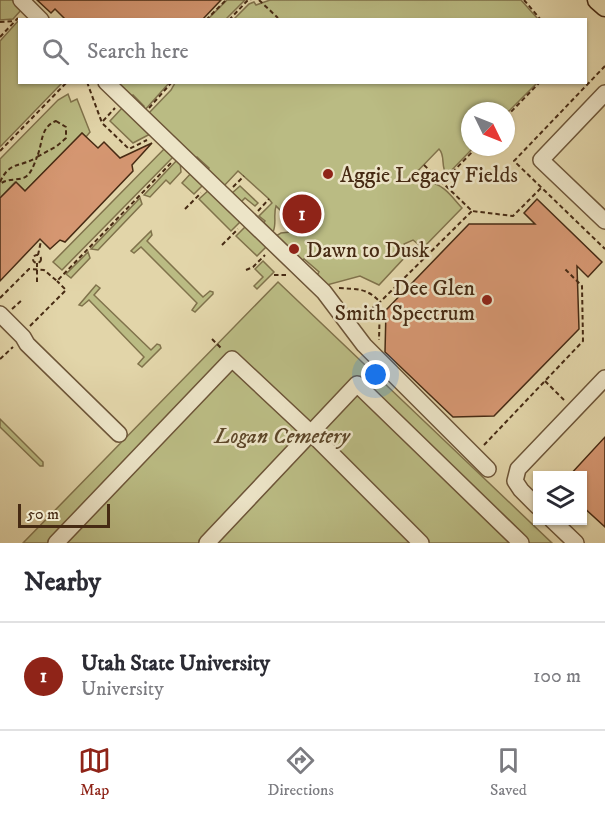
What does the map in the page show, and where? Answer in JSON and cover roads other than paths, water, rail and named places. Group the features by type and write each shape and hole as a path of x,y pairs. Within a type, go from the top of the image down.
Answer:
{"main road":[{"path":"597,0 605,8"}],"street":[{"path":"24,3 39,18"},
{"path":"108,84 324,292 364,345 488,469"},
{"path":"605,93 542,160 605,221"},
{"path":"0,314 27,344 119,434"},
{"path":"56,543 232,359 311,433 421,543"},
{"path":"533,503 515,481 518,469 605,378"},
{"path":"207,543 357,384 521,543"},
{"path":"557,525 576,543"}],"place":[{"name":"Aggie Legacy Fields","path":"328,174"},
{"name":"Utah State University","path":"302,214"},
{"name":"Dawn to Dusk","path":"294,249"},
{"name":"Dee Glen Smith Spectrum","path":"487,300"}],"park label":[{"name":"Logan Cemetery","path":"282,435"}]}
